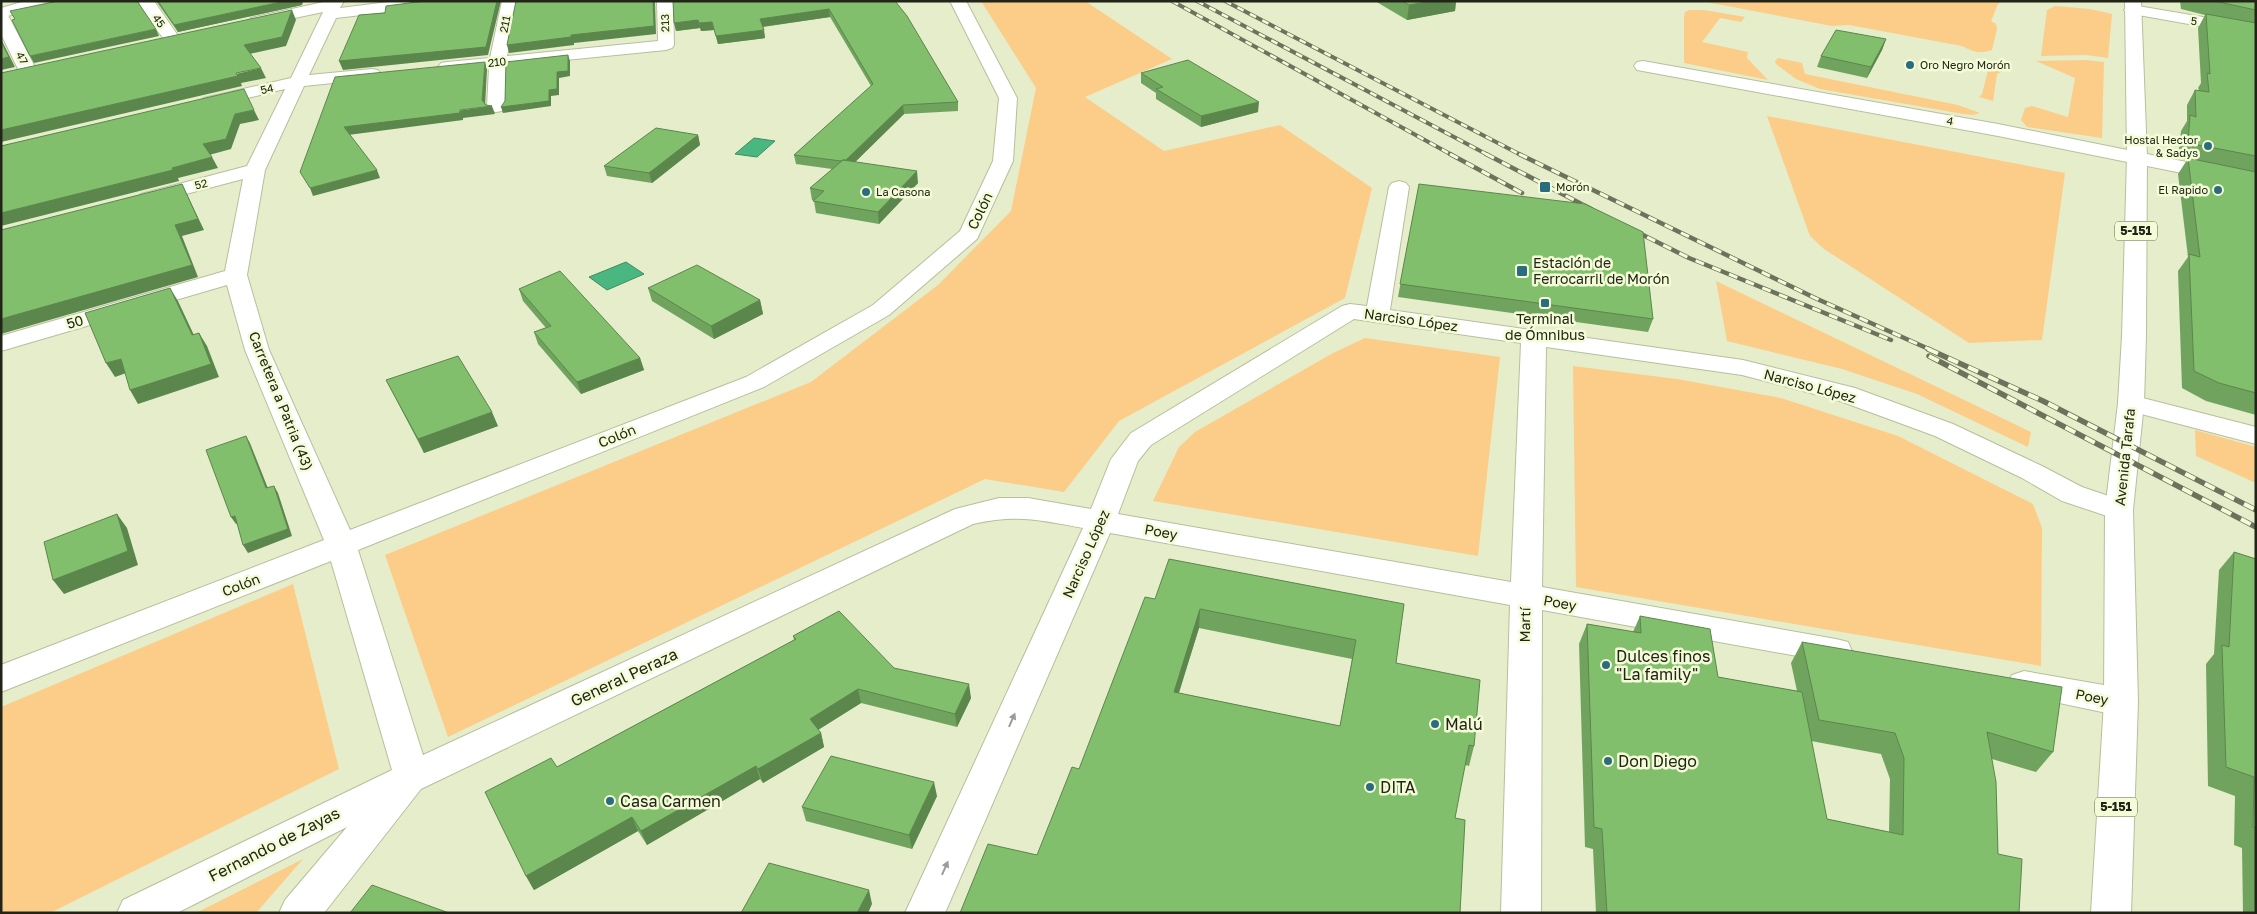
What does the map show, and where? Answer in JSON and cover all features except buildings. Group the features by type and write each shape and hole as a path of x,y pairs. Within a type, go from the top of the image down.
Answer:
{"street":[{"path":"1,13 43,1"},
{"name":"45","path":"146,1 157,20 173,40"},
{"path":"239,25 333,7 438,1"},
{"name":"211","path":"496,107 498,61 510,1"},
{"name":"213","path":"665,1 666,45"},
{"name":"Colón","path":"1,679 755,382 881,310 969,234 1003,161 1008,98 958,1"},
{"name":"5","path":"2132,6 2256,31"},
{"name":"Avenida Tarafa","path":"2111,913 2120,702 2119,510 2131,403 2137,157 2132,6"},
{"name":"Carretera a Patria (43)","path":"333,7 255,170 236,275 257,350 342,546 412,777"},
{"name":"47","path":"1,17 28,72"},
{"path":"154,44 192,36"},
{"name":"210","path":"431,68 666,45"},
{"name":"4","path":"1643,66 2137,157 2256,182"},
{"path":"10,75 48,67"},
{"path":"298,82 384,73"},
{"name":"54","path":"193,106 298,82"},
{"name":"52","path":"133,202 255,170"},
{"path":"1377,315 1399,186"},
{"name":"50","path":"1,344 236,275"},
{"name":"Narciso López","path":"925,913 1100,522 1125,459 1141,439 1350,311 1742,368 1846,394 1944,430 2032,472 2072,494 2119,510"},
{"name":"Martí","path":"1521,913 1526,597 1531,379 1534,338"},
{"path":"2131,403 2256,436"},
{"name":"Poey","path":"999,508 1028,508 1866,657"},
{"name":"General Peraza","path":"299,913 412,777 965,516 999,508"},
{"name":"Poey","path":"1993,679 2120,702"},
{"name":"Fernando de Zayas","path":"137,913 412,777"}],"shaded area":[{"path":"981,1 1085,1 1172,59 1085,97 1164,151 1280,125 1372,188 1345,298 1119,421 1064,492 985,479 448,737 385,555 811,382 938,285 1011,211 1036,88"},
{"path":"1701,1 2003,1 1998,4 1991,21 1996,24 1997,29 1992,50 1980,52 1962,46 1849,25 1832,26"},
{"path":"2055,6 2090,9 2112,14 2108,58 2086,55 2041,56 2047,10"},
{"path":"1689,10 1704,10 1745,17 1741,22 1720,18 1702,42 1748,52 1747,58 1768,80 1684,63 1684,16 1685,12"},
{"path":"1778,58 1802,63 1805,74 1958,105 1980,113 1973,115 1963,114 1820,89 1796,79 1776,64 1775,61"},
{"path":"2085,60 2104,62 2102,138 2027,127 2021,120 2025,108 2032,106 2068,117 2075,78 2036,61"},
{"path":"1984,68 2003,71 1997,74 1993,101 1979,97 1982,94 1988,71"},
{"path":"1767,116 2065,173 2042,340 1969,343 1824,249 1810,236"},
{"path":"754,138 775,141 757,157 735,154"},
{"path":"626,262 644,274 607,290 589,277"},
{"path":"1716,281 2031,432 2028,447 1917,394 1842,369 1727,341"},
{"path":"1365,338 1500,357 1478,556 1153,501 1179,447 1195,432 1333,353"},
{"path":"1573,366 1677,379 1781,398 1898,436 2033,504 2042,528 2041,666 1576,587"},
{"path":"2195,430 2256,447 2256,483 2196,456"},
{"path":"293,584 339,769 50,913 1,913 1,707"},
{"path":"303,859 256,913 196,913"}],"railway":[{"path":"1172,1 1452,155"},
{"path":"1197,1 1488,155"},
{"path":"1225,1 1520,155"},
{"path":"1450,154 1522,193"},
{"path":"1486,154 1591,209"},
{"path":"1520,155 1815,298 1931,350"},
{"path":"1631,229 1689,258 1891,340"},
{"path":"1928,349 2043,401 2256,510"},
{"path":"1929,356 2256,527"}],"place":[{"name":"Oro Negro Morón","path":"1910,65"},
{"name":"Hostal Hector & Sadys","path":"2208,146"},
{"name":"Morón","path":"1545,187"},
{"name":"El Rapido","path":"2218,190"},
{"name":"La Casona","path":"866,192"},
{"name":"Estación de Ferrocarril de Morón","path":"1522,271"},
{"name":"Terminal de Ómnibus","path":"1545,303"},
{"name":"Dulces finos \"La family\"","path":"1606,665"},
{"name":"Malú","path":"1435,724"},
{"name":"Don Diego","path":"1608,761"},
{"name":"DITA","path":"1370,787"},
{"name":"Casa Carmen","path":"610,801"}]}
